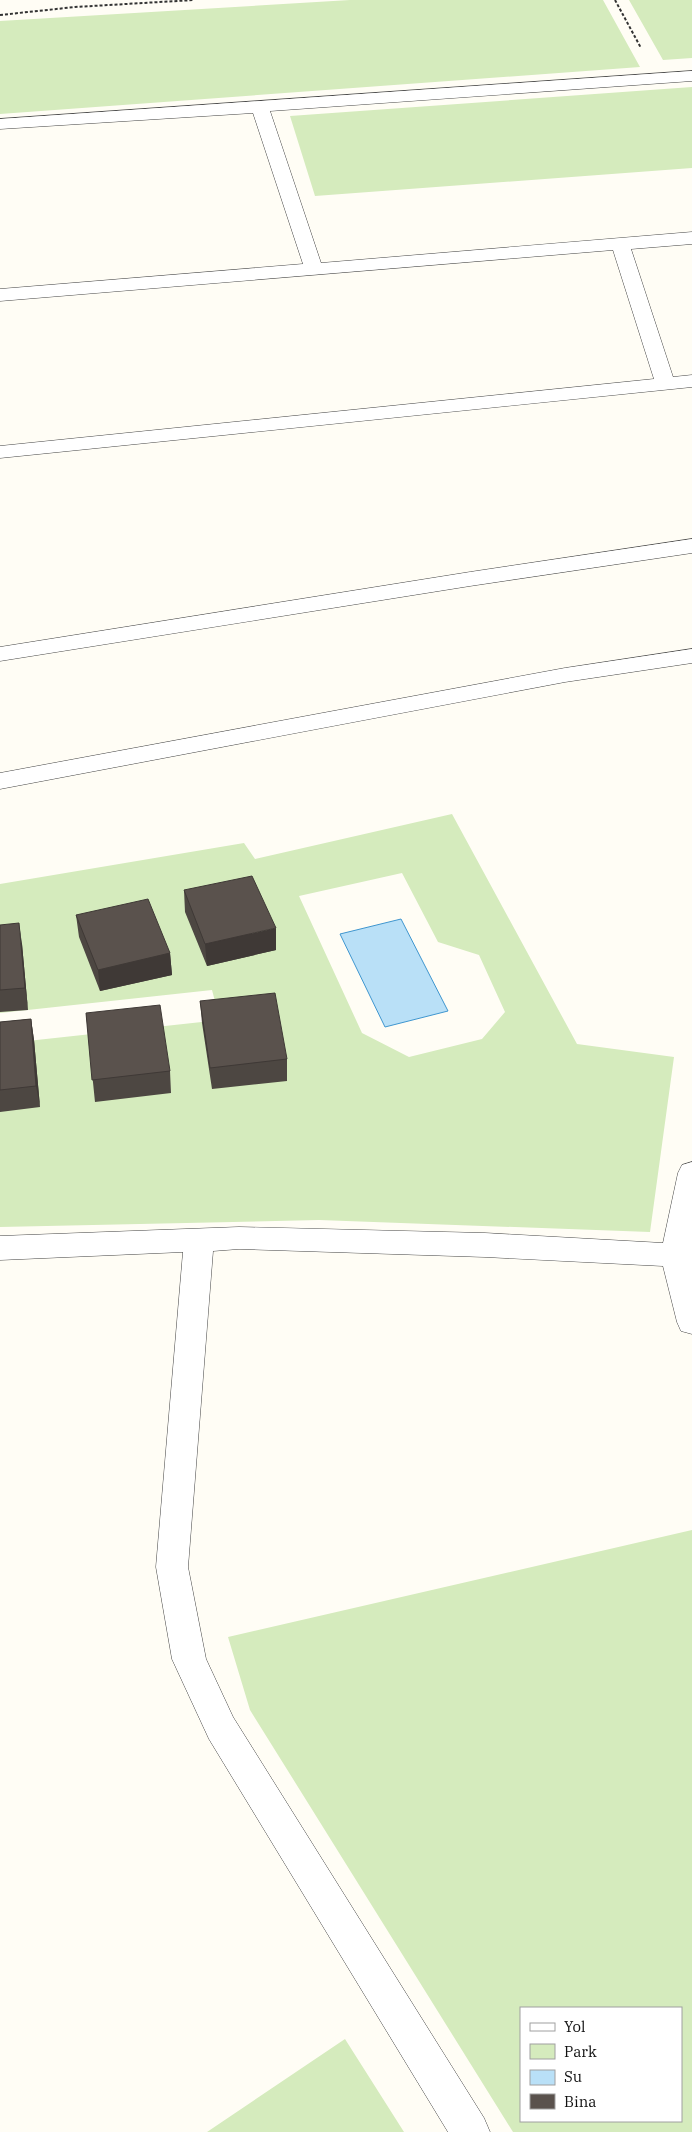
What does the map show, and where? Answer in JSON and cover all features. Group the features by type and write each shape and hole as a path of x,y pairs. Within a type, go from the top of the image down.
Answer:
{"street":[{"path":"0,124 692,76"},
{"path":"260,107 314,270"},
{"path":"0,295 692,238"},
{"path":"620,244 665,383"},
{"path":"0,452 692,381"},
{"path":"0,654 470,579 692,546"},
{"path":"0,781 565,675 692,656"},
{"path":"692,1174 684,1255 692,1322"},
{"path":"0,1248 239,1238 475,1245 684,1255"},
{"path":"199,1240 172,1567 188,1658 221,1728 470,2132"}],"path":[{"path":"0,15 75,7 194,0"},
{"path":"615,0 658,78"}],"green space":[{"path":"350,0 603,0 640,67 0,114 0,21"},
{"path":"629,0 692,0 692,58 663,60"},
{"path":"692,87 692,168 315,196 290,116"},
{"path":"452,814 577,1044 674,1057 650,1232 319,1220 0,1227 0,1044 220,1020 212,990 0,1013 0,884 244,843 255,859","holes":["402,873 438,942 479,955 505,1012 482,1039 409,1057 362,1033 299,896"]},
{"path":"692,1530 692,2132 513,2132 250,1710 228,1637"},
{"path":"345,2039 404,2132 207,2132"}],"water":[{"path":"401,919 448,1011 385,1027 340,934"}],"building":[{"path":"252,876 276,928 205,944 184,890"},
{"path":"148,899 170,953 98,970 76,915"},
{"path":"19,923 25,988 0,990 0,925"},
{"path":"275,993 287,1059 210,1068 200,1001"},
{"path":"160,1005 170,1071 92,1080 86,1013"},
{"path":"31,1019 36,1086 0,1090 0,1022"}]}
